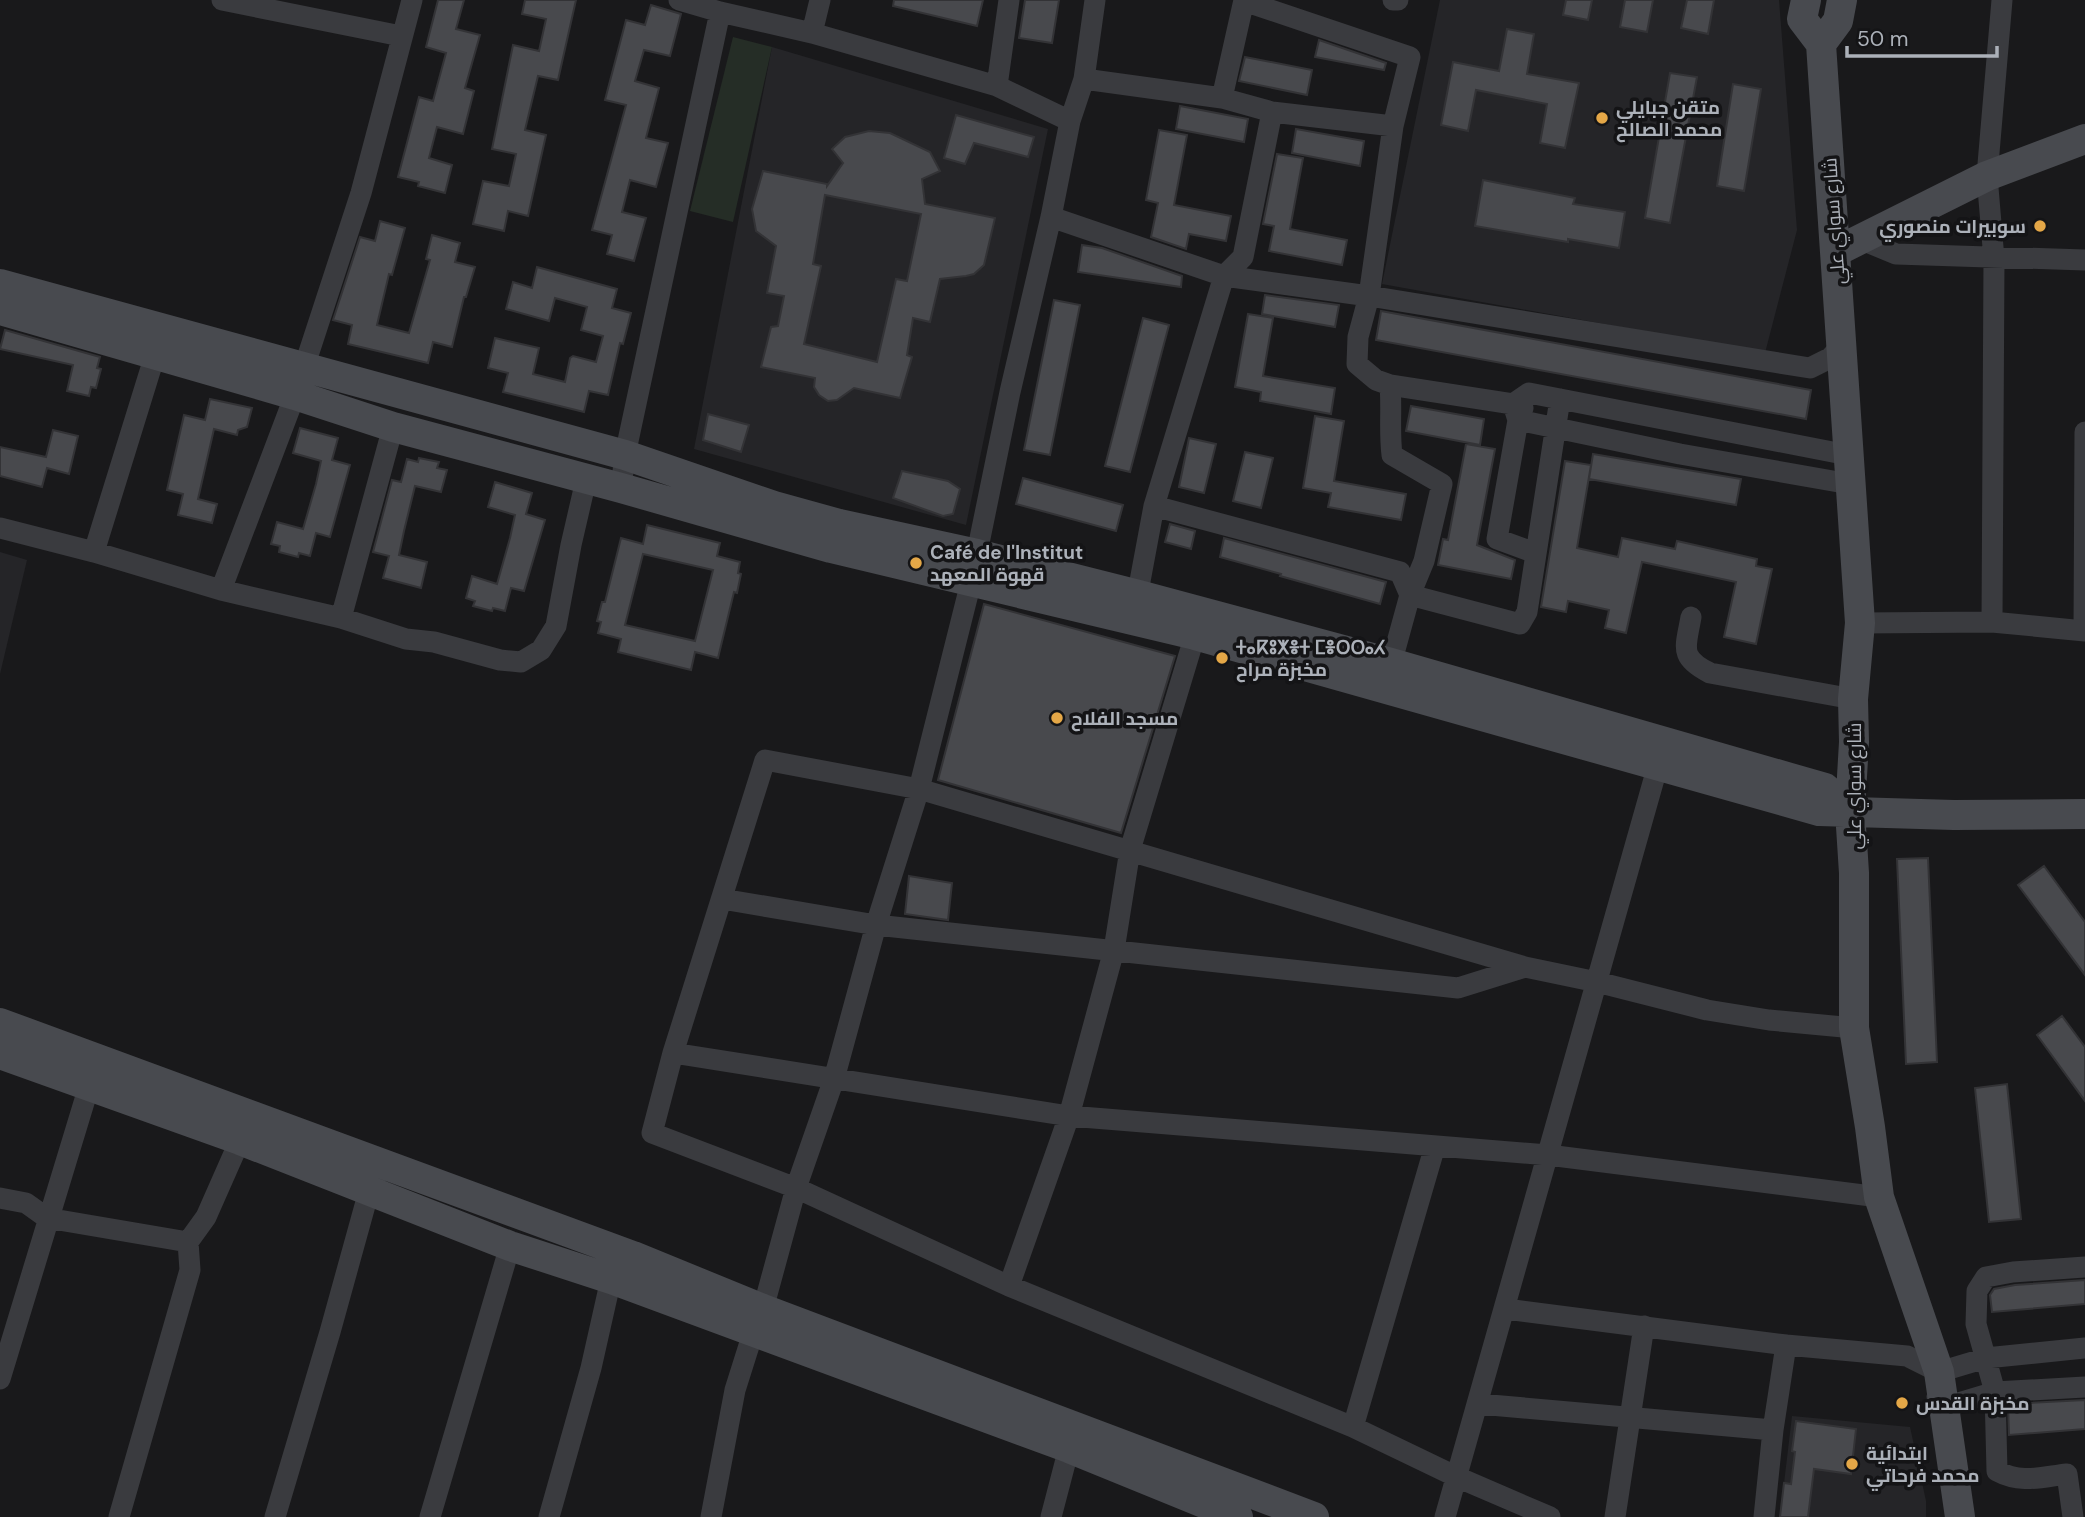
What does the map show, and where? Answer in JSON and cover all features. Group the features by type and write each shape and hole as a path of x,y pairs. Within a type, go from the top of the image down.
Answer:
{"main road":[{"name":"شارع سواي علي","path":"1806,0 1802,19 1821,44 1849,245 1841,346 1860,623 1853,699 1854,742 1850,811 1854,873 1854,1028 1879,1197 1939,1372 1960,1517"},
{"path":"1821,44 1838,21 1842,0"},
{"path":"1849,245 1987,176 2085,139"},
{"path":"4,298 304,366 625,454 774,506 835,536"},
{"path":"4,298 155,355 295,395 393,427 586,480 974,568 1135,608 1825,788 1850,811"},
{"path":"1135,608 1195,635 1388,675 1658,765 1819,811 1954,815 2085,814"},
{"path":"0,1023 93,1072 240,1140 510,1246 611,1279 758,1321 1314,1517"},
{"path":"0,1054 93,1072 253,1114 384,1166 633,1256 758,1321 1238,1517"}],"street":[{"path":"222,0 401,36"},
{"path":"221,590 295,395 361,192 412,0"},
{"path":"679,0 720,12 756,10 812,33 997,86 1070,121"},
{"path":"812,33 820,0"},
{"path":"997,86 1009,0"},
{"path":"711,1517 735,1390 796,1188 834,1079 876,925 919,789 974,568 1070,121 1084,79 1095,0"},
{"path":"1392,0 1398,0"},
{"path":"1992,622 1994,259 1987,176 2003,0"},
{"path":"1222,98 1244,1 1410,57 1393,126 1369,296 1358,337 1357,364 1376,380 1390,385 1520,406 1560,398 1849,470"},
{"path":"621,488 625,454 720,12"},
{"path":"1084,79 1222,98 1272,112 1393,126"},
{"path":"1135,608 1154,506 1224,276 1243,257 1272,112"},
{"path":"1051,217 1224,276 1369,296 1810,368 1830,358 1841,346"},
{"path":"1849,245 1896,254 2085,260"},
{"path":"94,552 155,355"},
{"path":"1388,675 1410,595 1424,561 1442,484 1392,455 1389,432 1392,407 1390,385"},
{"path":"1410,595 1520,624 1527,612 1560,398"},
{"path":"1520,406 1554,428 1679,454 1849,470"},
{"path":"1520,406 1497,539 1535,553"},
{"path":"341,618 393,427"},
{"path":"1860,623 1992,622 2085,631 2085,442"},
{"path":"0,528 94,552 221,590 341,618 406,639 435,642 500,660 521,662 541,650 556,626 586,480"},
{"path":"1154,506 1400,572 1410,595"},
{"path":"1691,617 1686,649 1693,664 1701,669 1853,699"},
{"path":"1009,1286 1069,1116 1114,950 1130,850 1195,635"},
{"path":"1550,1517 1353,1427 1009,1286 796,1188 652,1133 673,1053 765,760 919,789 1525,967 1707,1010 1769,1020 1854,1028"},
{"path":"1445,1517 1658,765"},
{"path":"722,899 876,925 1458,988 1525,967"},
{"path":"673,1053 1069,1116 1548,1155 1879,1197"},
{"path":"0,1379 9,1317 47,1218 93,1072"},
{"path":"119,1517 190,1270 188,1242 206,1217 240,1140"},
{"path":"1353,1427 1435,1146"},
{"path":"275,1517 369,1191 384,1166"},
{"path":"0,1198 26,1203 47,1218 188,1242"},
{"path":"430,1517 510,1246"},
{"path":"2073,1517 2067,1474 2031,1480 2010,1478 1997,1471 1995,1392 1976,1324 1977,1292 1986,1278 2014,1272 2085,1267"},
{"path":"548,1517 591,1368 611,1279"},
{"path":"1506,1309 1786,1345 1907,1356 1939,1372 1986,1358 2085,1348"},
{"path":"1615,1517 1644,1326"},
{"path":"1764,1517 1773,1430 1786,1345"},
{"path":"1907,1356 1945,1407 1995,1392 2085,1387"},
{"path":"1479,1404 1773,1430"},
{"path":"1051,1517 1069,1448"}],"shaded area":[{"name":"متقن جبايلي محمد الصالح","path":"1440,0 1779,0 1797,230 1765,353 1382,284"},
{"path":"733,37 772,47 733,222 690,211"},
{"path":"772,47 1048,129 966,525 694,449"},
{"path":"0,552 27,560 0,674"},
{"name":"ابتدائية محمد فرحاتي","path":"1792,1416 1910,1427 1926,1501 1926,1517 1780,1517"}],"building":[{"path":"438,0 464,0 456,29 480,35 465,88 474,91 463,134 437,127 429,158 452,165 445,193 398,177 419,97 433,101 446,53 426,47"},
{"path":"525,0 576,0 558,80 538,76 525,130 546,135 528,216 508,211 504,231 473,224 483,181 509,186 516,154 492,149 513,45 539,51 546,19 522,14"},
{"path":"894,0 983,0 977,26 893,6"},
{"path":"1025,0 1059,0 1052,43 1019,38"},
{"path":"1566,0 1592,0 1588,20 1563,15"},
{"path":"1625,0 1653,0 1647,32 1620,27"},
{"path":"1687,0 1714,0 1708,34 1681,28"},
{"path":"651,5 681,14 670,56 644,50 635,81 659,88 646,138 668,143 656,187 630,180 622,212 646,218 634,261 607,254 612,235 592,230 626,105 605,100 626,20 645,25"},
{"path":"1507,29 1534,34 1527,74 1579,83 1565,148 1540,143 1547,104 1476,90 1468,131 1441,125 1453,62 1499,71"},
{"path":"1319,40 1386,63 1384,70 1315,57"},
{"path":"1245,57 1312,70 1307,95 1239,81"},
{"path":"1670,73 1697,77 1670,223 1645,218"},
{"path":"1733,84 1761,89 1744,191 1717,186"},
{"path":"1180,106 1248,119 1244,142 1176,129"},
{"path":"956,115 1034,137 1028,157 974,143 965,164 944,158"},
{"path":"1296,129 1364,141 1360,166 1292,153"},
{"path":"1159,130 1187,135 1174,205 1231,216 1226,241 1189,234 1186,249 1151,237 1158,203 1146,200"},
{"path":"869,131 890,133 930,152 940,171 922,179 925,204 995,218 984,265 974,274 940,279 930,322 913,318 907,355 912,357 900,398 854,388 837,400 828,401 819,395 814,387 815,378 761,367 771,327 778,326 784,296 767,293 776,246 756,231 752,209 763,171 827,186 843,163 832,149 845,137","holes":["825,195 921,214 907,281 896,279 877,362 804,344 821,266 813,264"]},
{"path":"1277,154 1303,158 1290,229 1347,240 1342,265 1269,251 1274,226 1263,224"},
{"path":"1483,180 1575,198 1573,204 1625,212 1619,248 1475,226"},
{"path":"380,221 405,228 392,275 389,274 377,325 409,333 430,260 426,259 432,235 460,243 455,262 475,267 464,297 452,347 433,342 428,363 348,344 352,325 333,320 360,237 375,241"},
{"path":"1082,245 1102,248 1182,276 1181,287 1078,272"},
{"path":"537,267 617,289 612,308 631,313 623,344 620,343 608,395 589,391 584,412 503,392 508,373 488,368 495,338 539,348 533,374 565,382 570,358 573,356 596,362 603,336 581,330 587,307 555,298 549,321 506,309 513,282 532,288"},
{"path":"1265,295 1339,305 1335,327 1262,314"},
{"path":"1054,300 1080,305 1050,455 1024,450"},
{"path":"1381,311 1811,390 1806,419 1376,340"},
{"path":"1248,314 1273,318 1263,376 1335,388 1331,414 1260,401 1261,392 1235,387"},
{"path":"1143,318 1169,325 1130,472 1105,466"},
{"path":"5,330 100,357 97,368 101,369 96,388 91,387 89,396 67,391 73,365 0,349"},
{"path":"210,399 252,408 247,427 238,430 237,435 214,429 198,499 217,504 212,523 178,515 183,494 167,490 184,415 205,420"},
{"path":"1411,406 1484,419 1480,445 1406,431"},
{"path":"708,414 749,425 741,452 703,440"},
{"path":"1315,416 1344,421 1334,481 1406,494 1401,520 1328,507 1331,493 1303,488"},
{"path":"300,428 338,438 332,460 350,465 330,537 316,533 310,556 299,553 298,557 279,552 280,546 271,544 277,522 303,529 316,484 321,461 293,453"},
{"path":"53,430 78,436 69,474 47,468 42,487 0,476 0,447 46,457"},
{"path":"1189,438 1216,444 1204,493 1179,487"},
{"path":"1466,444 1495,449 1477,545 1515,560 1511,579 1438,565 1443,539 1448,540"},
{"path":"1245,452 1273,458 1261,508 1233,501"},
{"path":"1593,454 1741,479 1736,505 1589,479"},
{"path":"419,458 439,462 437,468 447,470 441,492 415,486 404,531 399,555 427,562 421,588 383,578 389,556 373,552 392,480 401,482 407,459 418,462"},
{"path":"1565,461 1591,465 1577,548 1618,557 1622,538 1675,549 1677,541 1757,559 1756,566 1772,569 1756,644 1724,637 1736,582 1642,562 1626,633 1605,628 1609,610 1568,601 1566,612 1541,607"},
{"path":"902,471 948,481 960,489 953,514 943,516 893,498"},
{"path":"1023,478 1123,505 1116,531 1016,504"},
{"path":"495,482 532,493 526,514 545,520 524,591 511,588 505,611 473,606 475,601 466,598 472,576 497,584 510,538 515,515 488,507"},
{"path":"1170,524 1195,531 1191,549 1165,542"},
{"path":"647,525 720,543 717,556 740,562 738,573 741,574 737,593 734,592 718,658 695,652 691,670 618,652 621,639 598,633 601,622 597,621 602,602 605,602 621,538 643,544","holes":["643,554 713,570 695,641 625,625"]},
{"path":"1224,538 1386,582 1380,604 1220,557"},
{"name":"مسجد الفلاح","path":"984,604 1175,656 1121,833 938,780"},
{"path":"1928,858 1937,1062 1906,1064 1897,859"},
{"path":"2044,866 2085,922 2085,975 2018,885"},
{"path":"909,876 952,883 948,920 905,914"},
{"path":"2062,1016 2085,1047 2085,1101 2037,1035"},
{"path":"2007,1084 2021,1219 1989,1222 1975,1088"},
{"path":"2085,1280 2085,1304 1992,1312 1990,1295 1994,1289"},
{"path":"2085,1400 2085,1429 2009,1435 2008,1404"},
{"path":"1796,1421 1856,1429 1851,1474 1814,1469 1808,1517 1780,1517 1784,1483 1791,1484"}],"place":[{"name":"متقن جبايلي محمد الصالح","path":"1602,118"},
{"name":"سوبيرات منصوري","path":"2040,226"},
{"name":"Café de l'Institut قهوة المعهد","path":"916,563"},
{"name":"ⵜⴰⴽⵓⵅⴻⵜ ⵎⴻⵔⵔⴰⵃ مخبزة مراح","path":"1222,658"},
{"name":"مسجد الفلاح","path":"1057,718"},
{"name":"مخبزة القدس","path":"1902,1403"},
{"name":"ابتدائية محمد فرحاتي","path":"1852,1464"}]}
